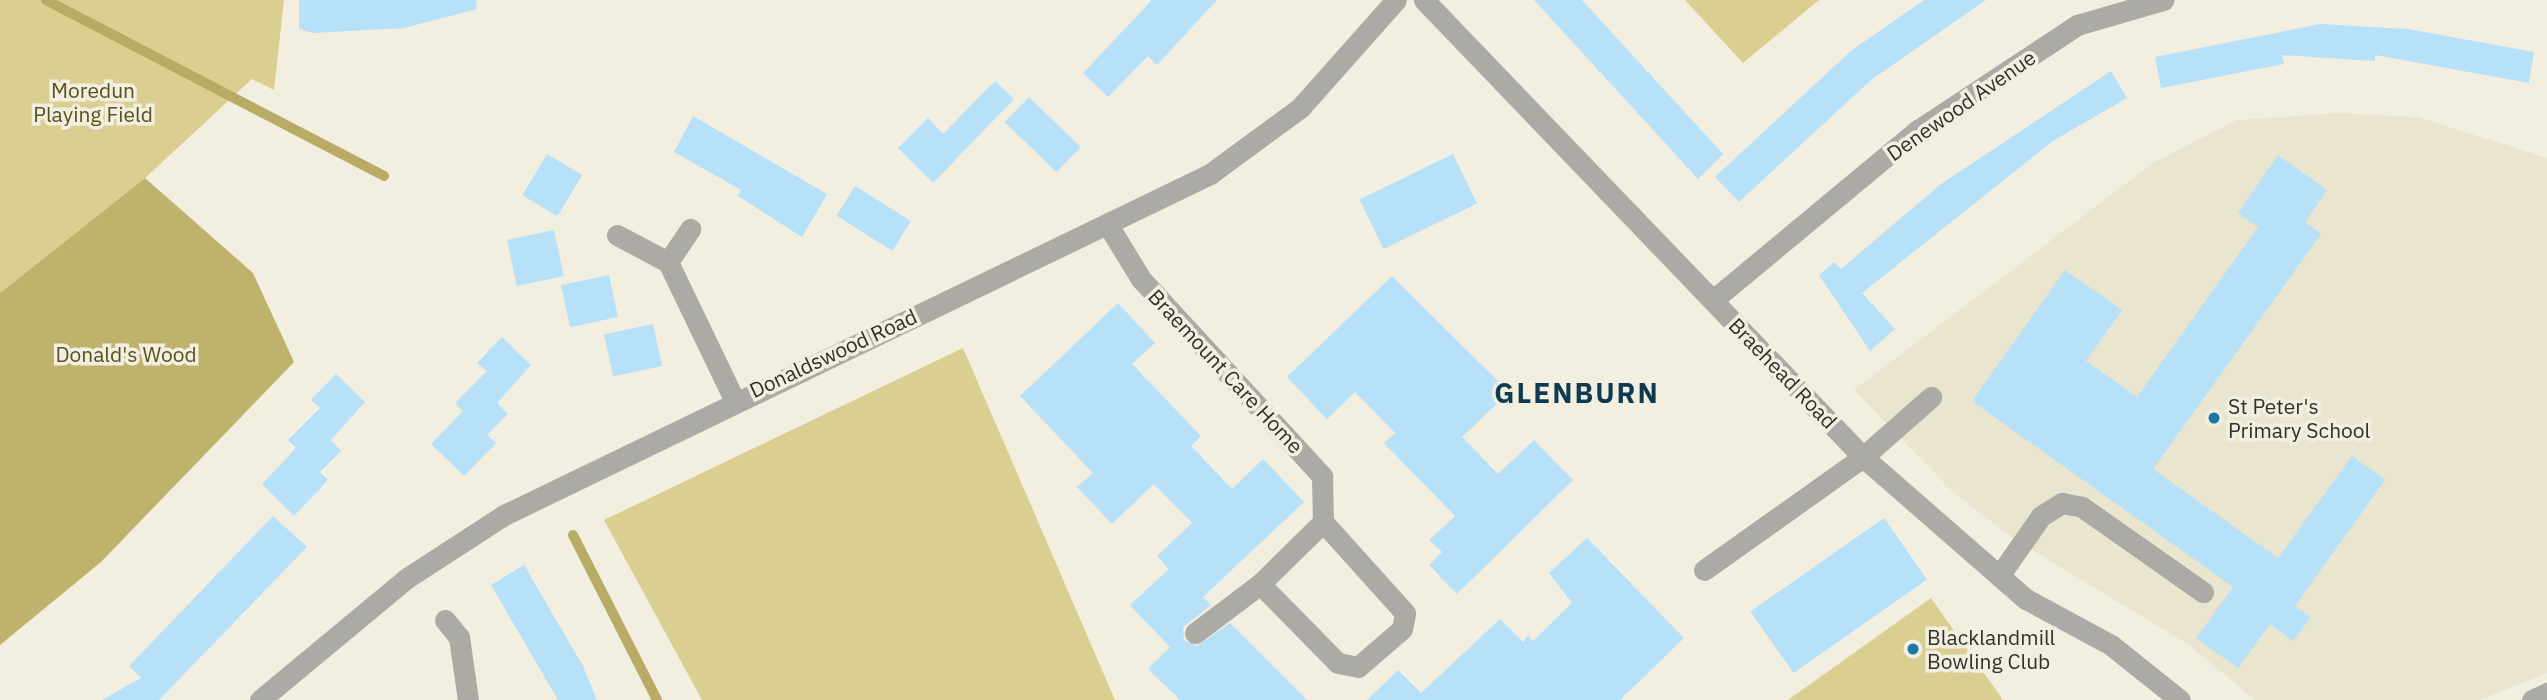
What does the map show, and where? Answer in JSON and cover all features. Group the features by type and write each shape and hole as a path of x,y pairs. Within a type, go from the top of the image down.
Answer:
{"street":[{"name":"Donaldswood Road","path":"260,700 407,578 504,515 734,399 1108,225 1210,174 1300,108 1396,0"},
{"name":"Braehead Road","path":"1424,0 1863,457 2026,600 2111,645 2180,700"},
{"name":"Denewood Avenue","path":"1713,300 1918,130 2077,25 2163,0"},
{"name":"Braemount Care Home","path":"1108,225 1141,279 1322,476 1323,522"},
{"path":"668,262 690,229"},
{"path":"617,235 668,262 734,399"},
{"path":"1704,570 1863,457 1931,397"},
{"path":"1999,576 2041,516 2062,503 2082,507 2203,592"},
{"path":"1195,633 1260,584 1323,522 1403,606 1402,628 1366,664 1338,663 1260,584"},
{"path":"445,621 459,637 468,697"},
{"path":"2532,700 2547,693"}],"shaded area":[{"name":"St Peter's Primary School","path":"2336,113 2418,117 2547,158 2547,673 2480,700 2255,700 2189,645 2011,537 1953,492 1854,390 2153,163 2237,120"}],"green space":[{"name":"Moredun Playing Field","path":"0,0 284,0 274,90 252,79 145,178 0,293"},
{"path":"1685,0 1819,0 1743,63"},
{"name":"Donald's Wood","path":"145,178 253,273 294,362 101,562 0,645 0,293"},
{"path":"963,348 1115,700 702,700 604,520"},
{"name":"Blacklandmill Bowling Club","path":"1931,598 2003,700 1788,700"}],"building":[{"path":"299,0 476,0 477,9 404,28 313,33 299,29"},
{"path":"1152,0 1217,0 1157,65 1148,56 1108,97 1083,73"},
{"path":"1534,0 1582,0 1723,154 1698,179"},
{"path":"1924,0 1986,0 1871,80 1739,202 1715,177 1852,50"},
{"path":"2320,24 2408,29 2534,52 2529,83 2375,55 2375,61 2282,55 2284,64 2161,88 2155,57"},
{"path":"2111,71 2127,98 2053,141 1862,293 1895,329 1870,351 1819,275 1834,262 1841,269 1941,184"},
{"path":"995,81 1014,99 933,183 898,148 928,118 943,134"},
{"path":"1029,97 1081,147 1056,172 1005,122"},
{"path":"693,116 827,194 802,237 738,196 741,190 674,152"},
{"path":"547,154 582,175 557,216 522,195"},
{"path":"1453,154 1477,203 1384,249 1360,200"},
{"path":"2278,155 2327,190 2305,222 2321,234 2153,469 2278,558 2352,456 2385,480 2295,606 2311,617 2293,641 2270,624 2238,668 2196,638 2233,587 1972,401 2065,270 2122,310 2086,361 2137,397 2258,227 2238,213"},
{"path":"855,186 911,221 892,251 836,216"},
{"path":"554,230 564,276 517,286 507,240"},
{"path":"609,275 618,317 570,327 561,285"},
{"path":"1392,276 1509,392 1462,437 1498,474 1534,440 1573,480 1457,594 1429,565 1442,552 1429,540 1455,516 1384,443 1395,433 1355,392 1327,419 1287,377"},
{"path":"1118,303 1155,343 1132,364 1201,436 1191,446 1232,489 1263,459 1304,502 1203,597 1211,605 1183,627 1184,640 1197,646 1230,623 1307,700 1180,700 1148,669 1170,647 1130,605 1169,569 1157,556 1192,523 1154,484 1112,524 1077,487 1093,473 1020,396"},
{"path":"653,324 662,366 613,376 604,334"},
{"path":"502,337 531,365 497,403 508,414 487,435 496,443 464,476 431,444 463,411 455,403 487,371 477,363"},
{"path":"336,374 365,402 331,440 341,451 320,472 328,480 294,516 262,484 296,448 288,440 320,408 311,400"},
{"path":"273,516 307,547 159,700 102,700 141,678 129,666"},
{"path":"1884,518 1927,579 1793,673 1750,611"},
{"path":"1587,538 1684,638 1620,700 1367,700 1398,670 1421,693 1500,619 1523,642 1528,636 1533,641 1572,603 1549,573"},
{"path":"524,565 583,666 597,700 558,700 491,585"}],"waterway":[{"path":"46,0 384,176"},
{"path":"573,535 657,700"}],"place":[{"name":"St Peter's Primary School","path":"2214,418"},
{"name":"Blacklandmill Bowling Club","path":"1913,649"}],"district":[{"name":"GLENBURN","path":"1577,393"}]}
